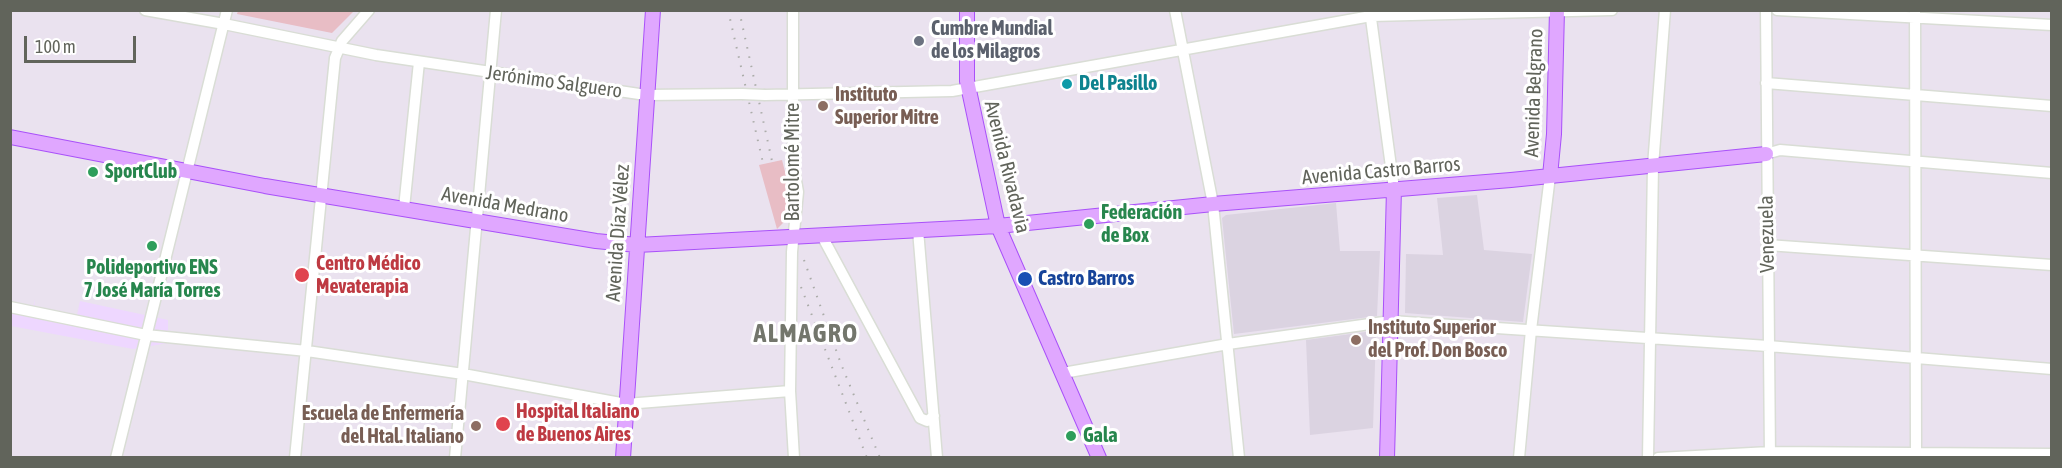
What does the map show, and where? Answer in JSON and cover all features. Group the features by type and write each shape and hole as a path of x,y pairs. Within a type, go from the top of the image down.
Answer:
{"main road":[{"name":"Avenida Díaz Vélez","path":"623,458 653,10"},
{"name":"Avenida Rivadavia","path":"967,10 968,89 998,226 1099,458"},
{"name":"Avenida Belgrano","path":"1550,176 1554,134 1557,11"},
{"path":"1554,134 1556,155 1562,165 1591,171"},
{"name":"Avenida Medrano","path":"10,137 187,172 637,245 998,226"},
{"path":"1511,180 1540,169 1553,148"},
{"name":"Avenida Castro Barros","path":"998,226 1213,204 1511,180 1766,154"},
{"path":"1387,458 1394,189"}],"street":[{"name":"Jerónimo Salguero","path":"145,10 419,62 646,95 952,91 1184,51 1371,13 1611,10"},
{"path":"116,458 227,10"},
{"path":"295,458 338,48 369,10"},
{"path":"455,458 496,10"},
{"name":"Bartolomé Mitre","path":"793,10 793,164 798,192 793,237 790,391 794,458"},
{"path":"1175,10 1213,204 1239,458"},
{"path":"1648,458 1653,166 1665,10"},
{"name":"Venezuela","path":"1766,10 1770,455"},
{"path":"1777,10 1915,14 2052,25"},
{"path":"1371,13 1394,189"},
{"path":"1915,14 1916,455"},
{"path":"404,208 419,62"},
{"path":"1766,83 2052,106"},
{"path":"1766,154 1780,150 2052,173"},
{"path":"1519,458 1531,330 1550,176"},
{"path":"918,230 937,458"},
{"path":"822,236 920,418 927,421 934,416"},
{"path":"1767,244 2052,266"},
{"path":"10,307 146,335 307,351 463,374 626,404 790,391"},
{"path":"1063,374 1228,344 1391,321 1768,346 2052,369"},
{"path":"1658,458 1770,455 2052,454"}],"shaded area":[{"path":"238,10 354,11 332,33 237,14"},
{"path":"782,160 791,195 785,221 777,229 759,165"},
{"path":"1477,195 1484,250 1532,254 1523,322 1405,313 1406,254 1443,255 1437,198"},
{"path":"1336,203 1340,251 1380,251 1377,316 1234,334 1222,218 1226,215"},
{"path":"35,299 34,308 77,315 80,301 168,320 168,343 133,349 11,326 10,313 31,316"},
{"path":"1373,331 1376,333 1373,428 1310,435 1306,340"}],"railway":[{"path":"728,10 763,163"},
{"path":"739,10 772,161"},
{"path":"804,260 841,364 880,458"},
{"path":"801,287 867,458"}],"place":[{"name":"Cumbre Mundial de los Milagros","path":"919,41"},
{"name":"Del Pasillo","path":"1067,84"},
{"name":"Instituto Superior Mitre","path":"823,106"},
{"name":"SportClub","path":"93,172"},
{"name":"Federación de Box","path":"1089,224"},
{"name":"Polideportivo ENS 7 José María Torres","path":"152,246"},
{"name":"Centro Médico Mevaterapia","path":"302,275"},
{"name":"Castro Barros","path":"1025,279"},
{"name":"Instituto Superior del Prof. Don Bosco","path":"1356,340"},
{"name":"Hospital Italiano de Buenos Aires","path":"503,424"},
{"name":"Escuela de Enfermería del Htal. Italiano","path":"476,426"},
{"name":"Gala","path":"1071,436"}],"district":[{"name":"ALMAGRO","path":"806,334"}]}
